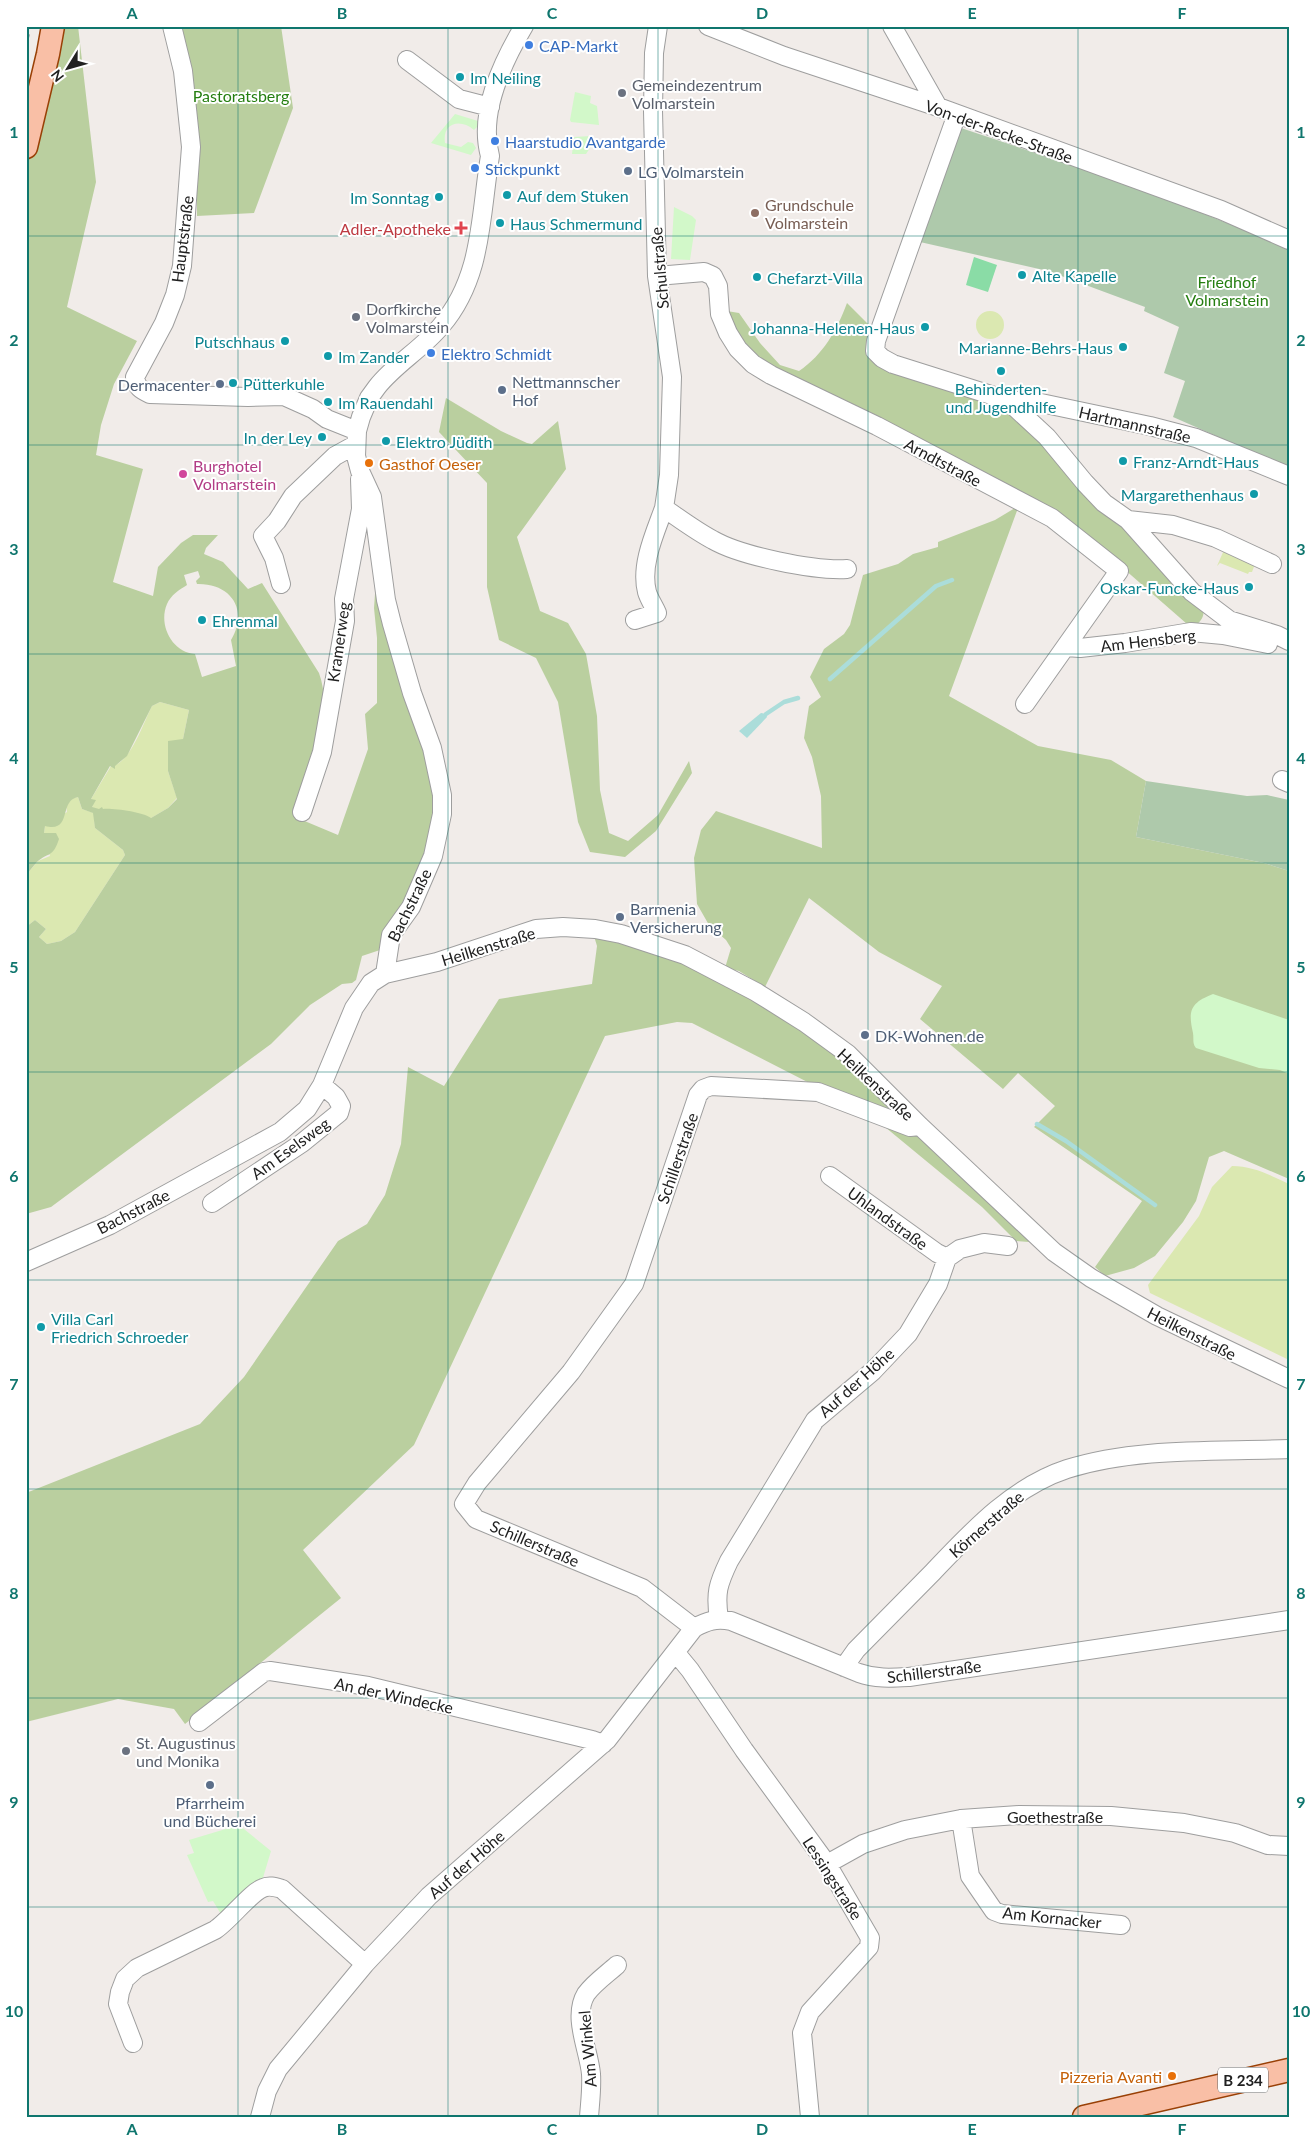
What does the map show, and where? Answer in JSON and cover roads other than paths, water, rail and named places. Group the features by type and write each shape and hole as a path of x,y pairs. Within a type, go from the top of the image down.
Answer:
{"main road":[{"path":"26,147 53,26"},
{"name":"B 234","path":"1084,2117 1289,2070"}],"street":[{"name":"Hauptstraße","path":"172,26 184,71 191,147 184,250 175,295 161,330 136,377 136,383 143,391 156,394 248,397 284,396 313,409 356,438"},
{"path":"281,584 274,558 263,536 277,522 293,496 356,438 369,398 377,387 440,327 470,279 475,260 490,156 486,136 490,107 502,69 524,26"},
{"name":"Schulstraße","path":"635,620 657,613 648,592 646,575 650,551 664,508 670,475 672,377 657,276 653,111 654,52 658,26"},
{"name":"Von-der-Recke-Straße","path":"708,26 784,56 938,107 1220,210 1289,240"},
{"path":"892,26 938,107"},
{"path":"407,60 459,99 490,107"},
{"name":"Hartmannstraße","path":"957,114 876,341 875,351 892,364 1007,400 1041,402 1196,438 1289,476"},
{"name":"Arndtstraße","path":"657,276 704,272 713,276 718,286 720,314 728,333 738,349 753,364 771,375 877,426 1052,518 1119,571 1025,704"},
{"path":"1007,400 1047,437 1098,496 1128,520 1192,592 1229,620 1289,640"},
{"name":"Bachstraße","path":"26,1262 110,1224 280,1132 307,1108 322,1085 354,1008 371,983 385,974 391,935 411,906 432,856 442,814 442,795 432,748 412,693 386,600 372,497 360,471 356,438"},
{"name":"Kramerweg","path":"302,812 322,752 344,621 344,599 361,509 360,471"},
{"path":"664,508 714,541 740,551 828,570 846,569"},
{"path":"1128,520 1173,525 1190,530 1216,538 1272,564"},
{"name":"Am Hensberg","path":"1066,647 1080,648 1125,643 1191,632 1223,635 1289,649"},
{"name":"Heilkenstraße","path":"385,974 437,962 536,930 563,927 594,928 621,934 685,955 748,988 804,1022 848,1054 920,1126 1054,1252 1092,1278 1157,1316 1289,1379"},
{"name":"Am Eselsweg","path":"212,1203 302,1143 339,1113 342,1106 336,1097 322,1085"},
{"name":"Schillerstraße","path":"694,1628 642,1588 476,1519 464,1504 477,1483 571,1372 634,1284 698,1095 702,1089 711,1086 818,1092 910,1127 920,1126"},
{"name":"Uhlandstraße","path":"830,1176 937,1254 947,1258"},
{"path":"947,1258 960,1249 984,1243 1008,1246"},
{"name":"Auf der Höhe","path":"719,1619 716,1595 729,1562 815,1420 873,1371 908,1334 938,1284 947,1258"},
{"name":"Körnerstraße","path":"844,1668 856,1650 974,1531 1004,1504 1032,1485 1066,1470 1100,1461 1132,1456 1289,1449"},
{"path":"694,1628 706,1622 719,1619"},
{"name":"Schillerstraße","path":"719,1619 749,1627 872,1678 909,1677 1289,1620"},
{"name":"Auf der Höhe","path":"260,2117 267,2091 278,2069 365,1964 429,1896 603,1744 694,1628"},
{"name":"Lessingstraße","path":"676,1653 827,1864 869,1933 870,1943 866,1951 810,2012 802,2033 810,2117"},
{"name":"An der Windecke","path":"199,1722 264,1672 270,1671 368,1686 603,1744"},
{"name":"Goethestraße","path":"827,1864 862,1844 905,1830 961,1819 1019,1815 1110,1816 1184,1823 1235,1833 1268,1844 1289,1846"},
{"name":"Am Kornacker","path":"961,1819 970,1876 994,1911 1002,1914 1121,1925"},
{"path":"133,2042 118,2004 125,1979 137,1968 226,1923 260,1888 269,1886 282,1889 365,1964"},
{"name":"Am Winkel","path":"589,2117 591,2073 582,2025 582,2003 594,1985 617,1965"}],"water":[{"path":"761,713 766,714 767,717 747,738 739,731"}],"waterway":[{"path":"830,679 936,586 952,580"},
{"path":"766,714 784,702 798,698"},
{"path":"1037,1124 1066,1141 1155,1205"}],"railway":[{"path":"26,44 29,26"}],"place":[{"name":"CAP-Markt","path":"529,45"},
{"name":"Im Neiling","path":"460,77"},
{"name":"Gemeindezentrum Volmarstein","path":"622,93"},
{"name":"Haarstudio Avantgarde","path":"495,141"},
{"name":"Stickpunkt","path":"475,168"},
{"name":"LG Volmarstein","path":"628,171"},
{"name":"Auf dem Stuken","path":"507,195"},
{"name":"Im Sonntag","path":"439,197"},
{"name":"Grundschule Volmarstein","path":"755,213"},
{"name":"Haus Schmermund","path":"500,223"},
{"name":"Adler-Apotheke","path":"461,228"},
{"name":"Alte Kapelle","path":"1022,275"},
{"name":"Chefarzt-Villa","path":"757,277"},
{"name":"Dorfkirche Volmarstein","path":"356,317"},
{"name":"Johanna-Helenen-Haus","path":"925,327"},
{"name":"Putschhaus","path":"285,341"},
{"name":"Marianne-Behrs-Haus","path":"1123,347"},
{"name":"Elektro Schmidt","path":"431,353"},
{"name":"Im Zander","path":"328,356"},
{"name":"Behinderten- und Jugendhilfe","path":"1001,371"},
{"name":"Pütterkuhle","path":"233,383"},
{"name":"Dermacenter","path":"220,384"},
{"name":"Nettmannscher Hof","path":"502,390"},
{"name":"Im Rauendahl","path":"328,402"},
{"name":"In der Ley","path":"322,437"},
{"name":"Elektro Jüdith","path":"386,441"},
{"name":"Franz-Arndt-Haus","path":"1123,461"},
{"name":"Gasthof Oeser","path":"369,463"},
{"name":"Burghotel Volmarstein","path":"183,474"},
{"name":"Margarethenhaus","path":"1254,494"},
{"name":"Oskar-Funcke-Haus","path":"1249,587"},
{"name":"Ehrenmal","path":"202,620"},
{"name":"Barmenia Versicherung","path":"620,917"},
{"name":"DK-Wohnen.de","path":"865,1035"},
{"name":"Villa Carl Friedrich Schroeder","path":"41,1327"},
{"name":"St. Augustinus und Monika","path":"126,1751"},
{"name":"Pfarrheim und Bücherei","path":"210,1785"},
{"name":"Pizzeria Avanti","path":"1172,2076"}],"park label":[{"name":"Pastoratsberg","path":"241,95"},
{"name":"Friedhof Volmarstein","path":"1227,290"}]}
